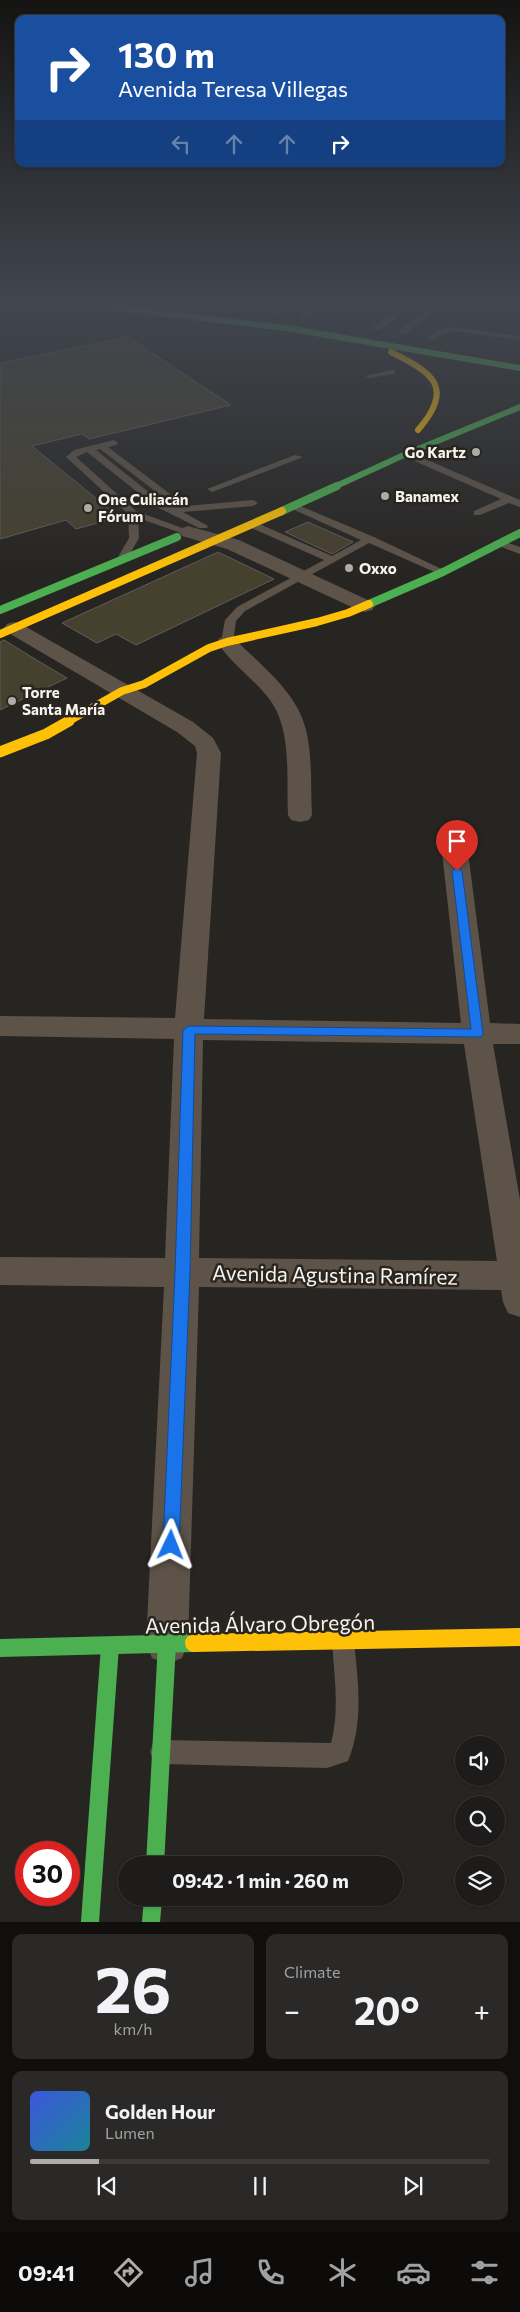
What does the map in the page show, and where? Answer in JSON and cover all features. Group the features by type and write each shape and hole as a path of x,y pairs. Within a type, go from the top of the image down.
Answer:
{"main road":[{"path":"436,423 414,432 436,408 439,399 438,394"},
{"path":"7,631 224,540 251,524 406,454 520,407"},
{"path":"457,433 506,425"},
{"path":"0,610 205,525 267,497"},
{"path":"0,752 46,734 132,694 194,656 227,642 317,622 365,606 443,572 520,533"},
{"name":"Avenida Álvaro Obregón","path":"0,1648 520,1637"},
{"path":"155,1856 167,1643"},
{"path":"90,1922 110,1646"},
{"path":"151,1922 152,1906"}],"street":[{"path":"205,525 224,540 365,606"},
{"path":"7,631 132,694 198,736 205,744 209,753 189,1030 182,1272 167,1643"},
{"path":"227,642 279,697 289,713 295,733 300,815"},
{"path":"455,852 477,1034 519,1285"},
{"path":"0,1026 520,1034"},
{"name":"Avenida Agustina Ramírez","path":"0,1271 182,1272 519,1285"}],"lane":[{"path":"114,443 88,449 71,457 133,513 205,525"},
{"path":"102,446 185,510"},
{"path":"88,449 169,510 205,525"},
{"path":"406,454 520,504"},
{"path":"212,489 298,457"},
{"path":"130,481 143,478"},
{"path":"477,513 510,499"},
{"path":"169,510 253,503"},
{"path":"293,506 443,572"},
{"path":"122,559 134,538 133,513"},
{"path":"251,524 331,559"},
{"path":"227,642 231,620 235,614 370,539"},
{"path":"500,543 520,551"},
{"path":"161,1752 327,1756 339,1752 346,1737 343,1640"}],"building":[{"path":"0,394 214,394 231,405 89,439 82,434 32,446 119,517 76,529 66,520 0,539"},
{"path":"308,522 353,542 332,554 285,532"},
{"path":"218,552 274,579 136,645 116,634 97,643 62,623"},
{"path":"4,640 67,678 0,710 0,642"}],"traffic: fast":[{"path":"282,511 406,454 520,407"},
{"path":"369,604 443,572 520,533"},
{"path":"0,610 177,537"},
{"path":"155,1856 167,1643"},
{"path":"0,1648 194,1643"},
{"path":"90,1922 110,1646"},
{"path":"151,1922 152,1906"}],"traffic: slow":[{"path":"418,430 437,404 438,394"},
{"path":"0,634 282,511"},
{"path":"0,752 46,734 122,691 144,684 209,648 227,642 317,622 348,613 369,604"},
{"path":"194,1643 520,1637"}],"place":[{"name":"Go Kartz","path":"476,452"},
{"name":"Banamex","path":"385,496"},
{"name":"One Culiacán Fórum","path":"88,508"},
{"name":"Oxxo","path":"349,568"},
{"name":"Torre Santa María","path":"12,701"}],"route":[{"path":"171,1545 189,1030 477,1034 457,871"}]}
